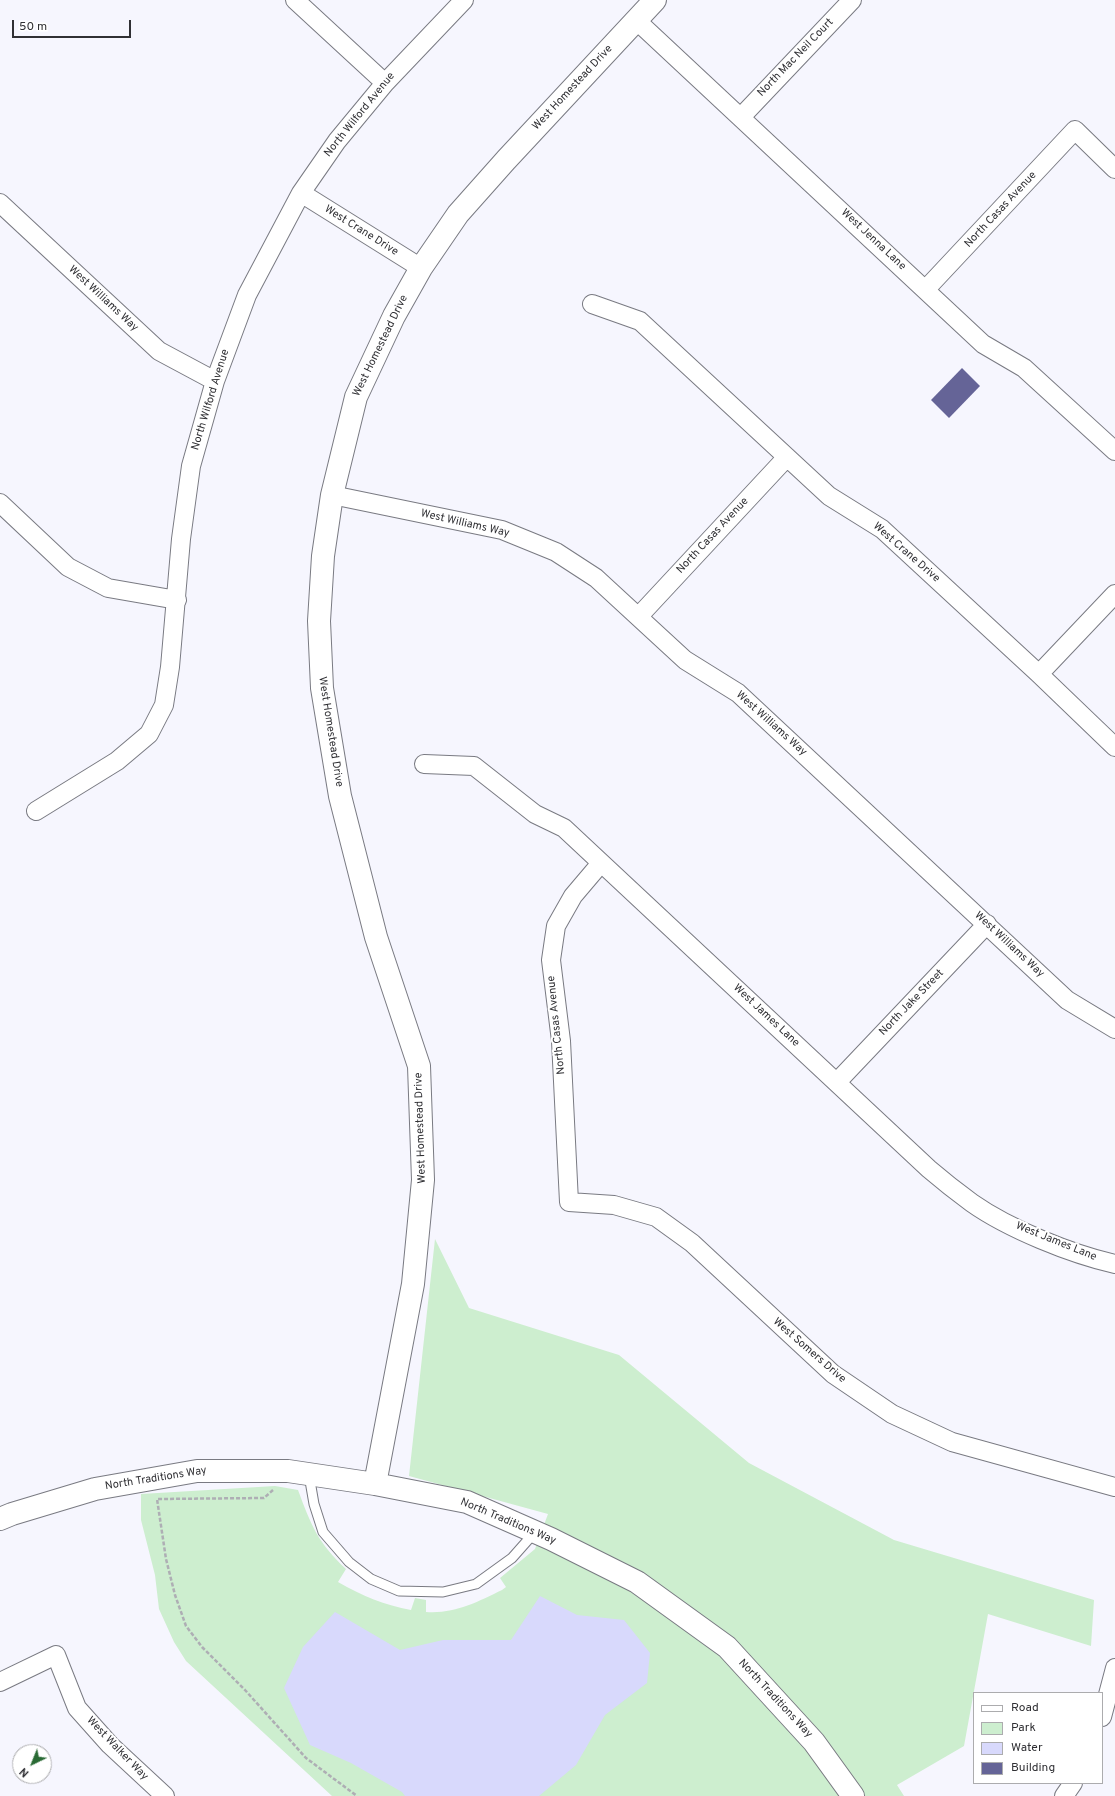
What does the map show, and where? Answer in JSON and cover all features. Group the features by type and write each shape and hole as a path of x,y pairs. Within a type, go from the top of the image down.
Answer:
{"street":[{"path":"295,0 385,83"},
{"name":"North Wilford Avenue","path":"36,811 117,761 149,734 164,705 170,667 181,539 191,466 215,381 247,295 301,193 337,141 385,83 464,0"},
{"name":"West Homestead Drive","path":"375,1484 414,1277 423,1180 419,1066 372,922 340,796 322,688 319,621 323,556 332,495 356,397 394,316 421,268 458,214 506,160 655,0"},
{"name":"North Mac Neil Court","path":"741,117 852,0"},
{"name":"West Jenna Lane","path":"636,20 926,289 983,344 1024,368 1115,451"},
{"name":"North Casas Avenue","path":"926,289 1075,130 1115,169"},
{"name":"West Crane Drive","path":"301,193 421,268"},
{"name":"West Williams Way","path":"0,203 159,352 215,381"},
{"name":"West Crane Drive","path":"592,304 640,321 830,496 882,529 1040,674 1115,747"},
{"name":"North Casas Avenue","path":"639,616 787,457"},
{"name":"West Williams Way","path":"332,495 502,530 556,552 596,578 685,660 738,693 1067,1000 1115,1030"},
{"path":"0,503 68,567 108,588 176,600"},
{"path":"1040,674 1115,594"},
{"name":"West James Lane","path":"424,764 474,766 535,814 564,828 929,1169 973,1204 1022,1231 1094,1259 1115,1264"},
{"name":"North Casas Avenue","path":"569,1202 561,1041 550,960 556,926 573,896 601,863"},
{"name":"North Jake Street","path":"837,1082 987,924"},
{"name":"West Somers Drive","path":"569,1202 614,1205 656,1217 692,1243 833,1374 892,1414 952,1442 1115,1487"},
{"name":"North Traditions Way","path":"0,1519 94,1489 197,1471 288,1471 375,1484 467,1502 535,1532 637,1582 727,1647 814,1742 853,1796"},
{"name":"West Walker Way","path":"0,1682 56,1655 77,1708 110,1746 164,1796"},
{"path":"1103,1713 1115,1668"},
{"path":"1064,1796 1072,1784"}],"lane":[{"path":"309,1475 314,1504 324,1532 349,1562 371,1579 399,1591 443,1592 476,1584 512,1558 535,1532"}],"path":[{"path":"274,1489 264,1498 157,1499 166,1559 175,1595 186,1626 202,1647 245,1690 306,1758 357,1796"}],"green space":[{"path":"435,1239 469,1308 619,1355 749,1463 894,1540 1094,1600 1091,1646 988,1614 964,1746 897,1785 904,1796 332,1796 186,1661 174,1642 159,1609 155,1575 141,1520 141,1494 275,1486 298,1490 316,1533 336,1560 346,1569 338,1582 356,1592 401,1608 411,1610 415,1598 426,1600 426,1612 447,1611 475,1603 506,1587 500,1578 535,1549 548,1514 409,1476"}],"water":[{"path":"540,1596 577,1615 624,1620 650,1653 647,1683 605,1715 576,1765 539,1796 405,1796 402,1792 351,1763 310,1745 284,1688 303,1647 335,1612 400,1650 443,1640 511,1640"}],"building":[{"path":"962,368 980,386 949,418 931,400"}]}
